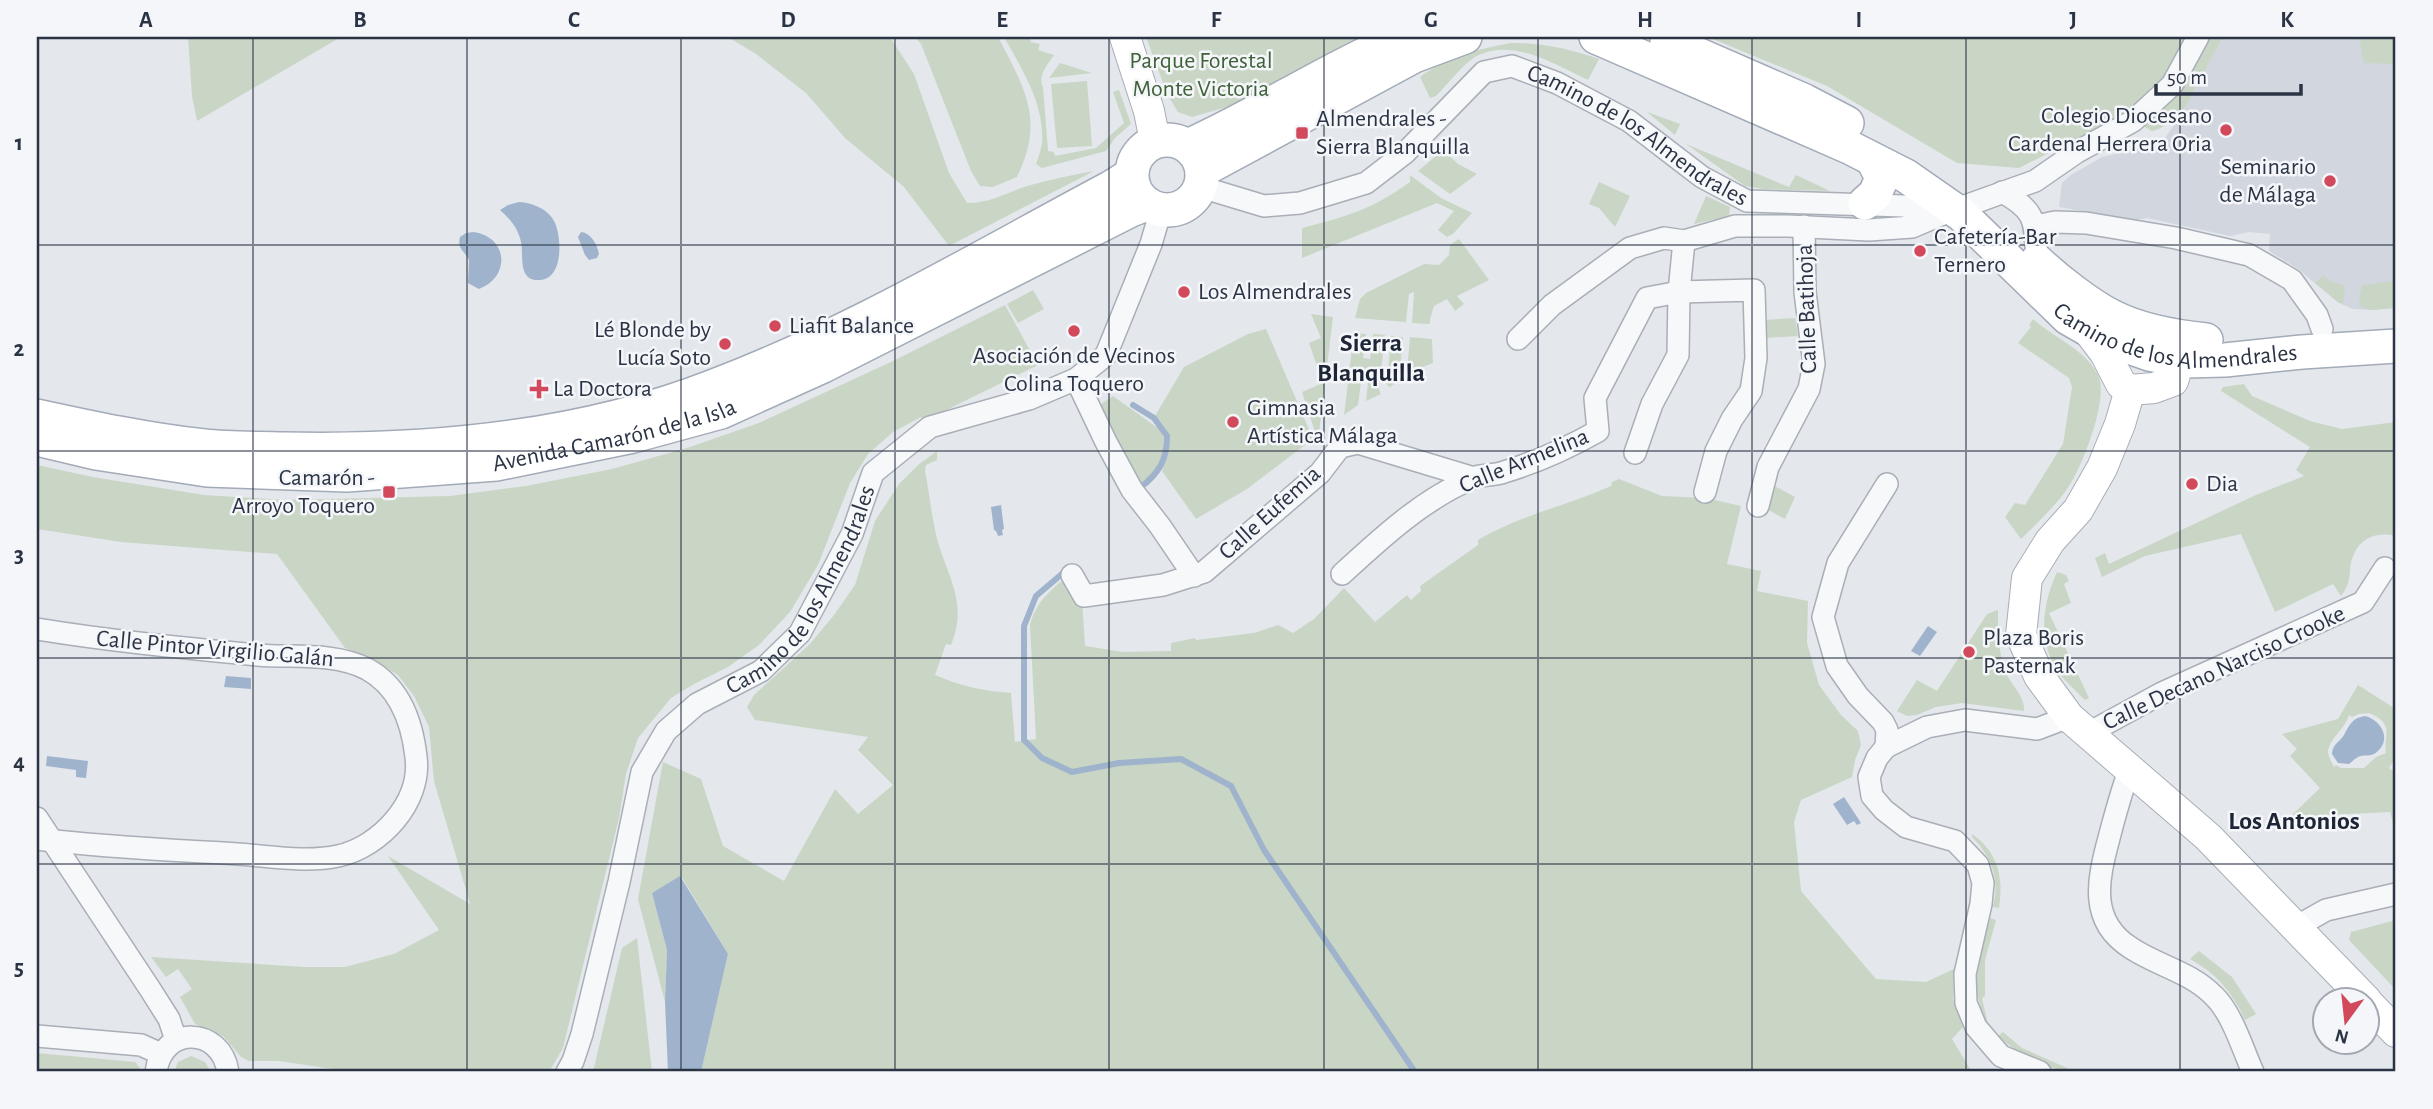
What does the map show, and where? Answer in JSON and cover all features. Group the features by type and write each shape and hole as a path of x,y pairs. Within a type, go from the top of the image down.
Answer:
{"main road":[{"path":"1197,168 1167,139 1155,141 1142,149 1133,163 1133,186 1154,207 1172,210 1183,207 1191,201 1197,168 1225,129 1371,50 1403,37"},
{"path":"1197,168 1414,57 1465,37"},
{"name":"Camino de los Almendrales","path":"1596,37 1837,141 1968,205 2051,275 2112,316 2174,348 2225,360 2396,346"},
{"name":"Camino de los Almendrales","path":"1658,37 1805,102 1916,158 1947,179 2010,260 2068,318 2103,338 2149,354 2174,348 2322,329 2396,324"},
{"path":"1865,204 1875,194 1882,178 1873,160"},
{"name":"Avenida Camarón de la Isla","path":"37,415 102,431 206,447 346,450 486,441 618,416 712,388 812,347 1131,175"},
{"name":"Avenida Camarón de la Isla","path":"37,439 96,453 207,470 346,475 496,464 633,436 721,412 823,366 1131,210 1154,207"}],"street":[{"path":"1125,37 1149,111 1155,141"},
{"path":"1518,339 1552,305 1630,248 1664,238 1684,241 1735,226 1869,230 1912,227 2035,181 2077,152 2133,121 2172,85 2197,37"},
{"name":"Camino de los Almendrales","path":"1197,168 1264,206 1300,203 1366,183 1405,153 1484,72 1512,66 1557,83 1629,121 1702,177 1747,201 1904,206 2021,203 2036,226 2037,261"},
{"name":"Camino de los Almendrales","path":"571,1069 616,894 642,772 666,732 697,704 761,671 800,633 852,534 873,473 930,427 1029,399 1076,379 1106,355 1147,256 1154,207"},
{"path":"2036,226 2055,222 2086,223 2176,238 2249,255 2292,280 2317,315 2322,329"},
{"name":"Calle Batihoja","path":"1758,506 1768,467 1809,388 1814,364 1805,292 1804,226"},
{"path":"1635,453 1652,404 1678,355 1679,292 1684,241"},
{"path":"1679,292 1754,290 1756,358 1751,391 1732,419 1716,451 1705,492"},
{"name":"Calle Armelina","path":"1342,574 1380,538 1426,505 1474,478 1501,473 1560,452 1598,431 1595,398 1647,298 1679,292"},
{"path":"2086,328 2105,353 2121,384 2130,390 2154,388 2173,381 2174,348"},
{"path":"1076,379 1105,442 1132,490 1194,576"},
{"path":"2130,390 2102,468 2078,510 2050,541 2027,578 2021,635 2039,676 2078,725 2208,837 2352,986"},
{"name":"Calle Eufemia","path":"1072,575 1084,596 1163,585 1204,572 1320,473 1340,447 1358,443 1474,478"},
{"path":"1886,747 1887,730 1883,722 1858,696 1837,666 1824,617 1838,563 1887,484"},
{"name":"Calle Decano Narciso Crooke","path":"2078,725 2162,693 2362,602 2385,568"},
{"name":"Calle Pintor Virgilio Galán","path":"37,629 165,647 347,661 383,680 405,708 414,737 418,768 409,797 395,822 376,839 339,856 285,857 45,840"},
{"path":"2040,1072 2001,1056 1976,1027 1966,1003 1965,974 1982,904 1983,883 1978,865 1955,841 1906,827 1884,810 1872,796 1869,777 1877,758 1886,747 1927,727 1965,720 2037,729 2078,725"},
{"path":"2129,771 2099,877 2098,898 2108,927 2130,948 2179,971 2216,997 2253,1072"},
{"path":"37,818 45,840 169,1019 164,1055"},
{"path":"2296,927 2326,910 2396,894"},
{"path":"2380,1015 2396,1032"},
{"path":"37,1036 141,1045 164,1055"},
{"path":"164,1055 188,1037 200,1038 212,1042 221,1051 228,1072"}],"shaded area":[{"path":"2223,37 2396,37 2396,308 2353,309 2339,303 2298,269 2269,251 2270,234 2249,232 2230,236 2147,218 2137,220 2059,207 2062,183 2071,175 2102,157 2161,144 2181,115"}],"green space":[{"path":"188,37 341,37 197,121 192,96"},
{"path":"728,37 890,37 914,74 949,173 967,203 1094,171 949,246 904,187 845,138 806,93 756,54"},
{"path":"915,37 998,37 1028,105 1030,138 1017,177 993,187 980,186 971,171 921,44"},
{"path":"1004,37 1030,37 1031,42 1040,44 1038,50 1054,55 1041,79 1048,151 1054,152 1055,156 1096,148 1124,123 1113,92 1119,90 1131,124 1115,138 1106,151 1042,168 1036,164 1042,143 1040,115 1031,88"},
{"name":"Parque Forestal Monte Victoria","path":"1146,37 1370,37 1240,103 1192,117 1178,112 1168,96"},
{"path":"1708,37 2223,37 2181,115 2152,131 2123,115 2019,168 1957,163 1827,86"},
{"path":"2359,37 2396,37 2396,64 2364,63"},
{"path":"1511,43 1556,47 1599,59 1588,80 1533,55 1518,51 1489,51 1475,57 1436,96 1430,98 1420,77 1453,58"},
{"path":"1060,63 1092,73 1049,78"},
{"path":"1087,81 1092,146 1057,148 1051,84"},
{"path":"1647,112 1680,124 1675,135"},
{"path":"1686,144 1789,187 1796,175 1830,191 1745,186"},
{"path":"1443,150 1458,164 1477,174 1450,194 1418,171"},
{"path":"1410,175 1441,198 1472,213 1453,234 1447,237 1438,230 1454,211 1437,203 1302,258 1302,228 1371,206 1410,182"},
{"path":"1599,182 1630,196 1615,227 1599,208 1589,204"},
{"path":"1706,196 1730,207 1729,216 1694,224"},
{"path":"1459,239 1489,280 1457,296 1464,304 1455,311 1447,299 1434,306 1430,324 1412,323 1414,292 1409,294 1406,322 1355,318 1360,299 1366,293 1424,264 1439,265 1449,255 1450,245"},
{"path":"2323,275 2331,282 2345,286 2343,303 2339,303 2315,283"},
{"path":"2396,281 2396,308 2371,310 2361,307 2359,299 2362,285"},
{"path":"1033,290 1044,309 1018,323 1007,304"},
{"path":"1005,305 1038,365 924,421 921,417 893,432 868,454 850,483 818,565 790,612 759,645 728,667 671,698 638,738 626,774 619,818 563,1048 549,1072 353,1072 279,1061 249,1061 241,1057 223,1036 195,1024 180,997 192,989 178,969 166,977 151,957 304,967 345,967 394,954 439,930 388,856 470,904 434,781 429,727 414,696 398,675 369,657 345,648 277,554 121,542 37,529 37,465 204,495 285,500 450,496 526,486 612,469 687,448 759,423"},
{"path":"1311,314 1333,317 1318,441 1302,392 1323,383 1309,343 1321,338"},
{"path":"1795,318 1798,336 1764,338 1762,320"},
{"path":"2033,319 2085,358 2098,375 2101,385 2094,429 2071,483 2021,539 2005,517 2015,503 2025,505 2063,444 2072,387 2069,378 2018,343 2031,327 2029,325"},
{"name":"Gimnasia Artística Málaga","path":"1266,329 1313,439 1247,489 1196,519 1162,471 1168,442 1165,428 1155,416 1184,367 1248,334"},
{"path":"1354,333 1366,334 1363,358 1370,359 1373,334 1385,335 1379,390 1381,394 1366,401 1369,374 1362,374 1358,405 1344,415"},
{"path":"1391,336 1403,337 1399,380 1390,387 1387,385"},
{"path":"1410,337 1432,339 1433,363 1407,373"},
{"path":"2244,384 2252,396 2310,421 2342,429 2396,422 2396,536 2377,535 2366,539 2357,548 2348,584 2341,596 2333,584 2275,612 2241,534 2145,556 2102,577 2095,558 2105,553 2109,564 2256,495 2304,476 2296,470 2310,447 2221,391 2223,387"},
{"path":"1113,396 1162,431 1164,447 1160,466 1154,475 1140,485 1098,406"},
{"path":"937,451 937,460 926,465 925,471 935,530 954,587 958,614 951,645 946,644 935,675 972,687 1011,693 1015,742 1036,739 1030,625 1040,604 1066,577 1071,587 1071,598 1082,600 1085,646 1123,652 1171,651 1171,643 1254,633 1278,625 1293,633 1314,619 1344,588 1375,622 1407,595 1411,600 1421,591 1420,586 1478,545 1478,540 1526,517 1611,486 1612,482 1619,479 1662,496 1706,498 1741,506 1727,564 1761,571 1757,591 1808,601 1807,643 1819,685 1841,715 1858,731 1861,745 1852,777 1801,800 1794,822 1801,891 1876,979 1926,982 1954,969 1953,999 1963,1027 1952,1039 1972,1072 701,1072 728,954 681,876 652,893 667,950 665,1002 638,899 663,762 701,779 723,846 784,881 835,789 858,814 893,785 858,750 868,737 755,720 747,707 754,695 810,644 834,615 855,585 875,521 899,484"},
{"path":"1771,484 1795,497 1785,519 1763,507"},
{"path":"2057,572 2066,575 2069,581 2064,584 2071,603 2049,613 2089,698 2085,700 2055,667 2046,643 2044,619 2048,596"},
{"name":"Plaza Boris Pasternak","path":"1998,610 2003,664 2007,676 2023,701 2024,711 1962,703 1936,707 1917,715 1907,716 1897,711 1917,680 1937,691 1987,614"},
{"path":"2358,685 2394,708 2396,705 2396,757 2389,768 2396,773 2396,834 2390,812 2290,817 2320,788 2290,756 2297,749 2282,734 2338,719","holes":["2369,713 2385,726 2386,753 2376,757 2364,768 2334,767 2328,748 2349,715 2352,717"]},
{"path":"1972,834 1988,849 1997,866 2001,886 1999,908 1993,907 1993,869"},
{"path":"1990,918 1996,920 1985,960 1985,996 1982,998 1988,1024 1978,997 1977,972"},
{"path":"2396,920 2396,990 2349,940 2351,932"},
{"path":"637,938 652,1072 593,1072 622,948"},
{"path":"2199,951 2232,977 2256,1014 2245,1020 2223,985 2190,959"},
{"path":"2003,1032 2022,1048 2076,1072 2056,1069 2024,1055 1998,1036"},
{"path":"37,1053 135,1062 140,1068 137,1072 37,1072"},
{"path":"191,1056 205,1062 211,1072 174,1072 178,1062"}],"water":[{"path":"519,202 540,208 549,214 555,223 559,239 559,257 557,266 548,278 540,280 528,277 523,267 518,232 500,210"},
{"path":"474,232 494,241 501,258 496,276 479,289 468,283 469,260 459,244 460,237"},
{"path":"581,232 588,234 595,243 599,254 597,258 589,260 585,255 578,237"},
{"path":"1001,505 1004,529 1003,535 998,536 994,530 991,507"},
{"path":"1928,626 1937,632 1920,656 1911,651"},
{"path":"226,676 251,678 251,689 224,687"},
{"path":"2365,716 2381,727 2383,744 2374,754 2360,756 2349,764 2338,763 2332,754 2334,748 2352,722"},
{"path":"47,756 88,761 86,778 76,777 76,770 46,766"},
{"path":"1844,797 1861,823 1857,825 1854,821 1847,825 1833,804"},
{"path":"680,876 728,954 701,1072 668,1072 665,1002 667,950 652,893"}],"waterway":[{"path":"1133,405 1154,418 1167,436 1161,465 1141,487"},
{"path":"1063,573 1036,596 1024,626 1024,740 1042,758 1072,772 1119,763 1181,759 1231,786 1264,850 1415,1072"}],"place":[{"name":"Colegio Diocesano Cardenal Herrera Oria","path":"2226,130"},
{"name":"Almendrales - Sierra Blanquilla","path":"1302,133"},
{"name":"Seminario de Málaga","path":"2330,181"},
{"name":"Cafetería-Bar Ternero","path":"1920,251"},
{"name":"Los Almendrales","path":"1184,292"},
{"name":"Liafit Balance","path":"775,326"},
{"name":"Asociación de Vecinos Colina Toquero","path":"1074,331"},
{"name":"Lé Blonde by Lucía Soto","path":"725,344"},
{"name":"La Doctora","path":"539,389"},
{"name":"Gimnasia Artística Málaga","path":"1233,422"},
{"name":"Dia","path":"2192,484"},
{"name":"Camarón - Arroyo Toquero","path":"389,492"},
{"name":"Plaza Boris Pasternak","path":"1969,652"}],"district":[{"name":"Sierra Blanquilla","path":"1371,358"},
{"name":"Los Antonios","path":"2294,821"}]}
